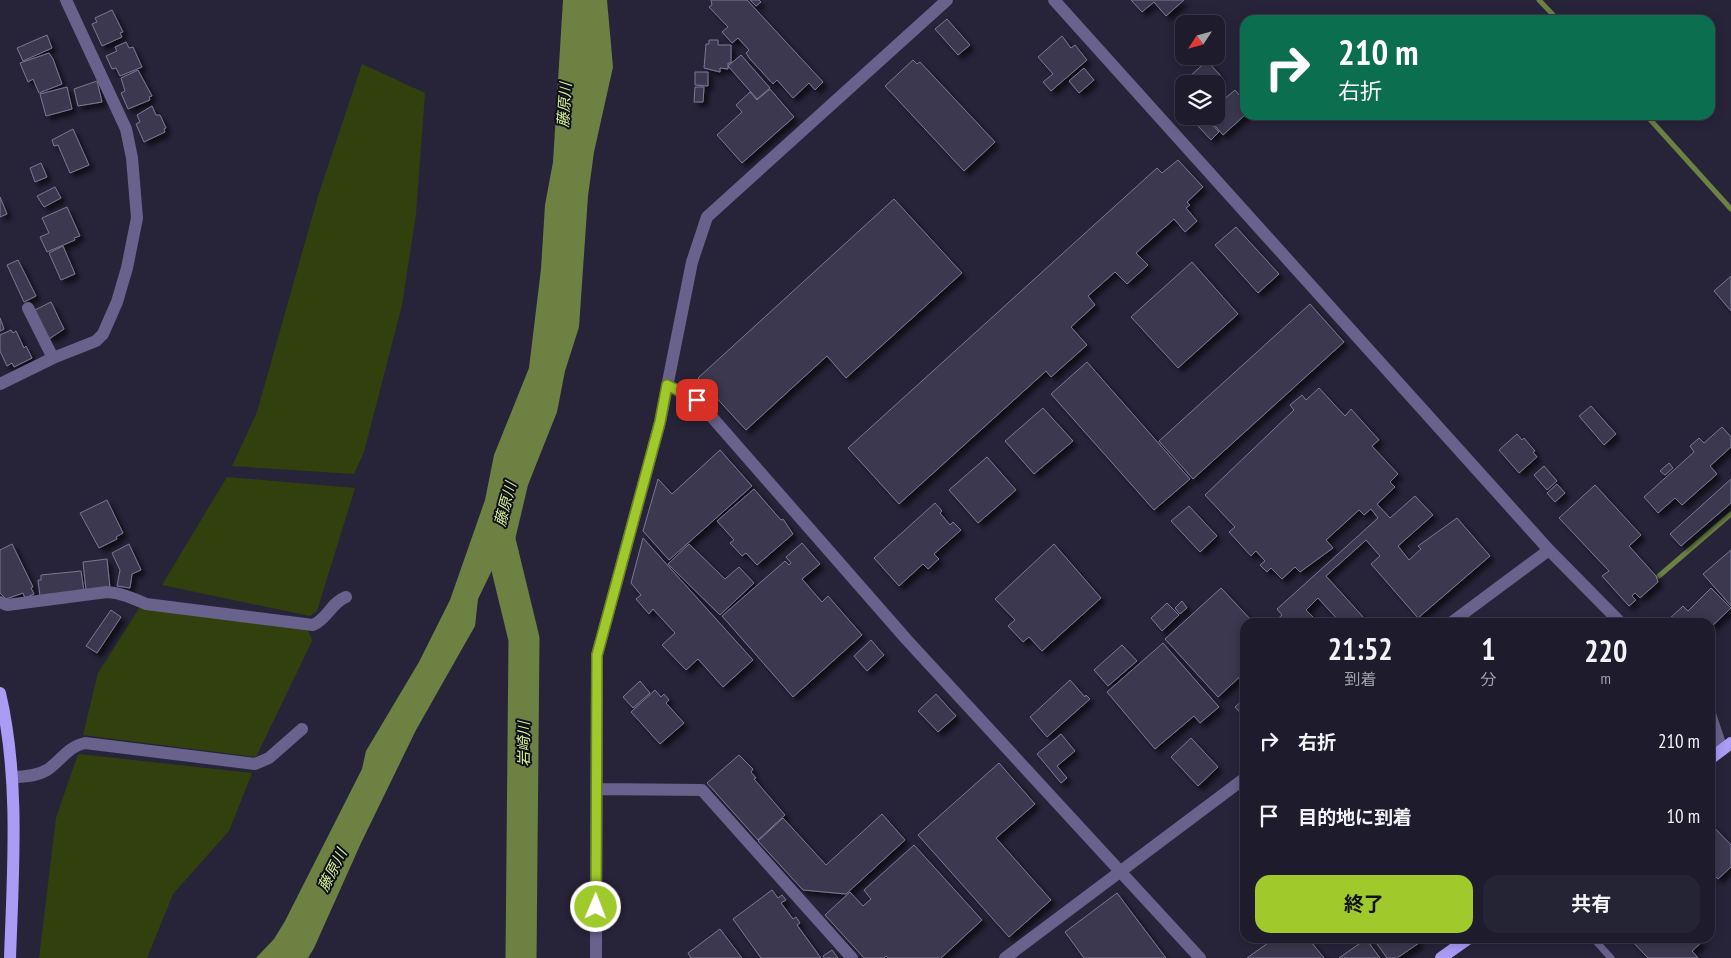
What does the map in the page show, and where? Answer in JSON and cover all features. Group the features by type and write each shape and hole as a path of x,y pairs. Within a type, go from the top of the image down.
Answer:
{"main road":[{"path":"0,693 8,726 12,777 10,958"},
{"path":"1715,755 1726,747"},
{"path":"1441,958 1462,943"}],"street":[{"path":"2,379 96,341 103,334 117,302 127,268 136,218 132,158 126,129 66,0"},
{"path":"596,958 597,655 660,422 692,262 707,217 947,0"},
{"path":"1054,0 1549,550 1616,618"},
{"path":"28,308 53,358"},
{"path":"667,385 697,400 907,640 1200,958"},
{"path":"1457,618 1549,550"},
{"path":"0,602 7,605 107,592 133,596 146,604 313,625 321,620 341,598 346,597"},
{"path":"1715,724 1726,747"},
{"path":"12,777 38,774 54,764 69,749 85,743 255,764 269,758 302,729"},
{"path":"1005,958 1240,782"},
{"path":"597,789 702,790 852,958"}],"lane":[{"path":"1598,943 1611,958"}],"shaded area":[{"path":"362,64 425,93 416,214 402,305 364,452 354,474 232,466 257,412 319,193"},
{"path":"227,477 355,488 317,611 310,616 162,585"},
{"path":"140,607 307,626 312,641 256,757 83,735 98,673"},
{"path":"78,754 252,773 229,831 173,894 147,958 39,958 56,818"}],"water":[{"name":"藤原川","path":"563,0 607,0 613,67 594,152 588,196 579,327 565,371 557,412 528,485 514,544 496,562 478,599 475,626 416,730 361,843 314,948 308,958 256,958 274,939 285,921 362,769 366,751 419,662 450,600 485,500 494,455 529,368 541,269 545,205 553,162"}],"building":[{"path":"711,0 747,0 823,82 815,90 809,83 793,98 777,80 773,84 750,59 746,53 749,50 738,38 732,43 722,32 728,27 709,7 712,5"},
{"path":"750,0 759,0 761,2 756,6"},
{"path":"1131,0 1184,0 1166,16 1154,2 1142,12"},
{"path":"112,10 123,32 120,33 122,37 102,46 92,24 97,22 95,18"},
{"path":"947,19 970,45 958,55 935,29"},
{"path":"47,35 52,48 23,61 17,48"},
{"path":"1062,36 1071,48 1075,45 1087,60 1051,91 1043,82 1053,74 1038,57"},
{"path":"709,40 718,40 718,45 731,45 731,63 728,63 728,69 720,68 720,72 704,68 706,44 709,44"},
{"path":"126,42 129,48 133,47 142,67 120,76 116,68 112,69 106,56 117,51 115,47"},
{"path":"49,53 62,84 39,93 33,79 28,82 20,63"},
{"path":"741,55 770,88 757,99 728,66"},
{"path":"913,60 917,64 920,62 995,142 964,171 885,86"},
{"path":"1202,65 1211,65 1220,75 1191,75"},
{"path":"1084,68 1094,80 1079,93 1069,81"},
{"path":"138,70 152,96 149,97 150,100 128,109 121,93 125,91 121,78"},
{"path":"695,72 708,72 708,86 695,85"},
{"path":"97,81 102,102 78,106 74,89"},
{"path":"67,87 72,109 46,116 40,94"},
{"path":"695,87 704,87 703,102 694,102"},
{"path":"770,89 794,117 742,163 717,135 742,112 736,105 750,92 757,100"},
{"path":"1235,90 1240,96 1240,120 1223,135 1214,125 1225,125 1225,98"},
{"path":"152,106 156,115 160,115 166,128 164,129 165,132 144,142 136,124 140,122 137,115"},
{"path":"1212,125 1219,132 1211,140 1198,126"},
{"path":"73,129 89,165 70,173 58,145 54,146 52,140"},
{"path":"1178,160 1203,187 1187,202 1190,205 1186,208 1197,221 1185,232 1174,219 1136,253 1148,265 1127,284 1115,272 1088,296 1095,305 1071,327 1087,345 1051,377 1046,371 899,504 848,448 1157,168 1162,173"},
{"path":"41,163 47,177 35,182 30,168"},
{"path":"55,187 61,198 44,207 37,196"},
{"path":"0,197 7,214 0,217"},
{"path":"894,199 962,273 846,378 827,356 746,430 698,378"},
{"path":"67,207 80,236 47,252 40,237 49,233 42,218"},
{"path":"1236,227 1279,274 1258,293 1215,245"},
{"path":"63,246 75,274 61,280 49,253"},
{"path":"18,260 36,296 24,302 7,265"},
{"path":"1192,262 1238,314 1178,368 1131,317"},
{"path":"1731,276 1731,311 1714,291"},
{"path":"51,302 64,329 49,339 35,310"},
{"path":"1310,304 1344,342 1193,479 1159,441"},
{"path":"0,318 4,329 0,331"},
{"path":"11,330 13,333 16,331 24,348 26,346 32,358 14,367 12,363 7,366 0,351 0,335"},
{"path":"1087,362 1190,479 1154,510 1051,394"},
{"path":"1319,388 1345,416 1351,409 1379,440 1372,446 1398,474 1390,482 1395,487 1377,504 1390,518 1415,496 1433,515 1398,546 1409,560 1421,549 1418,546 1457,518 1490,556 1418,618 1371,564 1380,556 1366,540 1326,576 1364,618 1336,618 1318,598 1306,610 1314,618 1279,618 1282,615 1277,609 1378,518 1371,509 1364,515 1359,510 1326,540 1333,548 1300,572 1295,567 1282,579 1271,568 1267,572 1260,565 1265,561 1256,551 1251,556 1229,532 1235,527 1205,495 1294,410 1290,405 1302,395 1306,400"},
{"path":"1591,406 1616,434 1604,445 1579,416"},
{"path":"1043,408 1073,441 1034,474 1005,441"},
{"path":"1722,427 1731,437 1731,447 1710,466 1717,474 1682,505 1675,498 1658,513 1644,497 1694,452 1690,446 1699,438 1704,443"},
{"path":"1517,434 1522,440 1524,438 1535,451 1533,452 1537,457 1519,473 1499,450"},
{"path":"720,450 752,486 669,560 643,531 658,479 672,494"},
{"path":"987,457 1016,490 978,523 949,490"},
{"path":"1669,463 1673,468 1665,475 1660,471"},
{"path":"1544,466 1557,481 1547,490 1534,475"},
{"path":"1731,479 1731,503 1681,546 1670,534"},
{"path":"1557,484 1565,493 1555,502 1547,493"},
{"path":"1595,485 1641,535 1629,546 1656,576 1658,582 1640,598 1635,593 1632,596 1636,600 1629,606 1602,576 1609,571 1559,518"},
{"path":"754,489 781,520 783,519 793,534 757,565 746,553 742,556 730,543 734,540 717,521"},
{"path":"107,500 123,533 116,537 117,539 99,548 80,513"},
{"path":"935,503 942,511 940,513 950,525 953,522 961,530 934,554 939,559 928,569 923,564 899,586 874,558"},
{"path":"1189,506 1217,536 1200,552 1171,521"},
{"path":"643,538 753,660 723,687 698,659 686,670 662,645 675,633 653,609 649,614 636,599 641,595 631,583"},
{"path":"802,543 820,564 802,579 822,602 828,596 862,635 793,697 722,616 785,561 789,565 791,563 786,557"},
{"path":"12,544 33,587 31,588 34,594 25,598 23,593 6,599 0,593 0,550"},
{"path":"129,544 141,570 132,574 130,588 117,586 120,570 112,553"},
{"path":"689,544 725,579 739,567 754,583 720,615 668,564"},
{"path":"1054,544 1101,598 1042,651 1029,637 1023,642 1008,626 1015,620 995,599"},
{"path":"1731,550 1731,606 1703,574"},
{"path":"107,559 110,588 86,590 83,562"},
{"path":"81,571 84,591 40,596 38,580 41,580 41,575"},
{"path":"1221,588 1249,618 1240,618 1240,677 1218,697 1165,639"},
{"path":"1711,588 1731,608 1715,623 1715,618 1670,618 1683,606 1688,611"},
{"path":"1182,601 1187,608 1180,614 1175,608"},
{"path":"1167,603 1179,615 1162,631 1151,618"},
{"path":"111,610 121,617 97,653 86,646"},
{"path":"871,640 884,655 867,671 854,656"},
{"path":"1163,643 1219,707 1200,723 1194,716 1155,749 1107,692"},
{"path":"1122,645 1137,661 1108,686 1094,670"},
{"path":"1070,680 1085,697 1086,695 1090,699 1047,737 1030,717"},
{"path":"640,681 650,693 633,708 623,697"},
{"path":"655,690 661,697 664,694 669,700 666,703 684,723 660,744 631,712"},
{"path":"936,694 956,716 938,732 918,711"},
{"path":"1240,702 1240,713 1235,707"},
{"path":"1061,734 1075,751 1057,766 1067,778 1061,783 1037,754"},
{"path":"1191,738 1218,767 1198,786 1171,757"},
{"path":"739,755 753,769 751,772 756,778 754,779 785,815 758,840 707,783"},
{"path":"999,763 1035,804 996,838 1051,900 1009,937 918,835"},
{"path":"882,814 905,840 846,894 803,890 758,841 783,818 826,865"},
{"path":"1715,828 1731,845 1731,867 1718,879 1715,876"},
{"path":"914,845 982,920 941,958 888,958 886,956 884,958 864,958 825,915 850,892 863,906 871,899 864,890"},
{"path":"772,890 778,898 782,895 786,900 781,903 793,919 796,917 800,923 797,925 821,958 761,958 733,919"},
{"path":"1117,893 1166,958 1084,958 1065,932"},
{"path":"720,929 742,958 691,958 688,953"},
{"path":"1268,943 1312,943 1324,958 1247,958"},
{"path":"1360,943 1369,943 1380,958 1339,958"},
{"path":"1376,943 1419,943 1397,958 1387,958"},
{"path":"1634,943 1701,943 1692,951 1698,958 1648,958"},
{"path":"832,950 838,958 824,958 823,956"}],"waterway":[{"path":"1539,0 1553,15"},
{"path":"1651,120 1731,209"},
{"path":"1659,576 1731,514"},
{"name":"岩崎川","path":"498,532 524,639 521,958"}],"route":[{"path":"596,907 597,655 660,422 667,385 697,400"}]}
